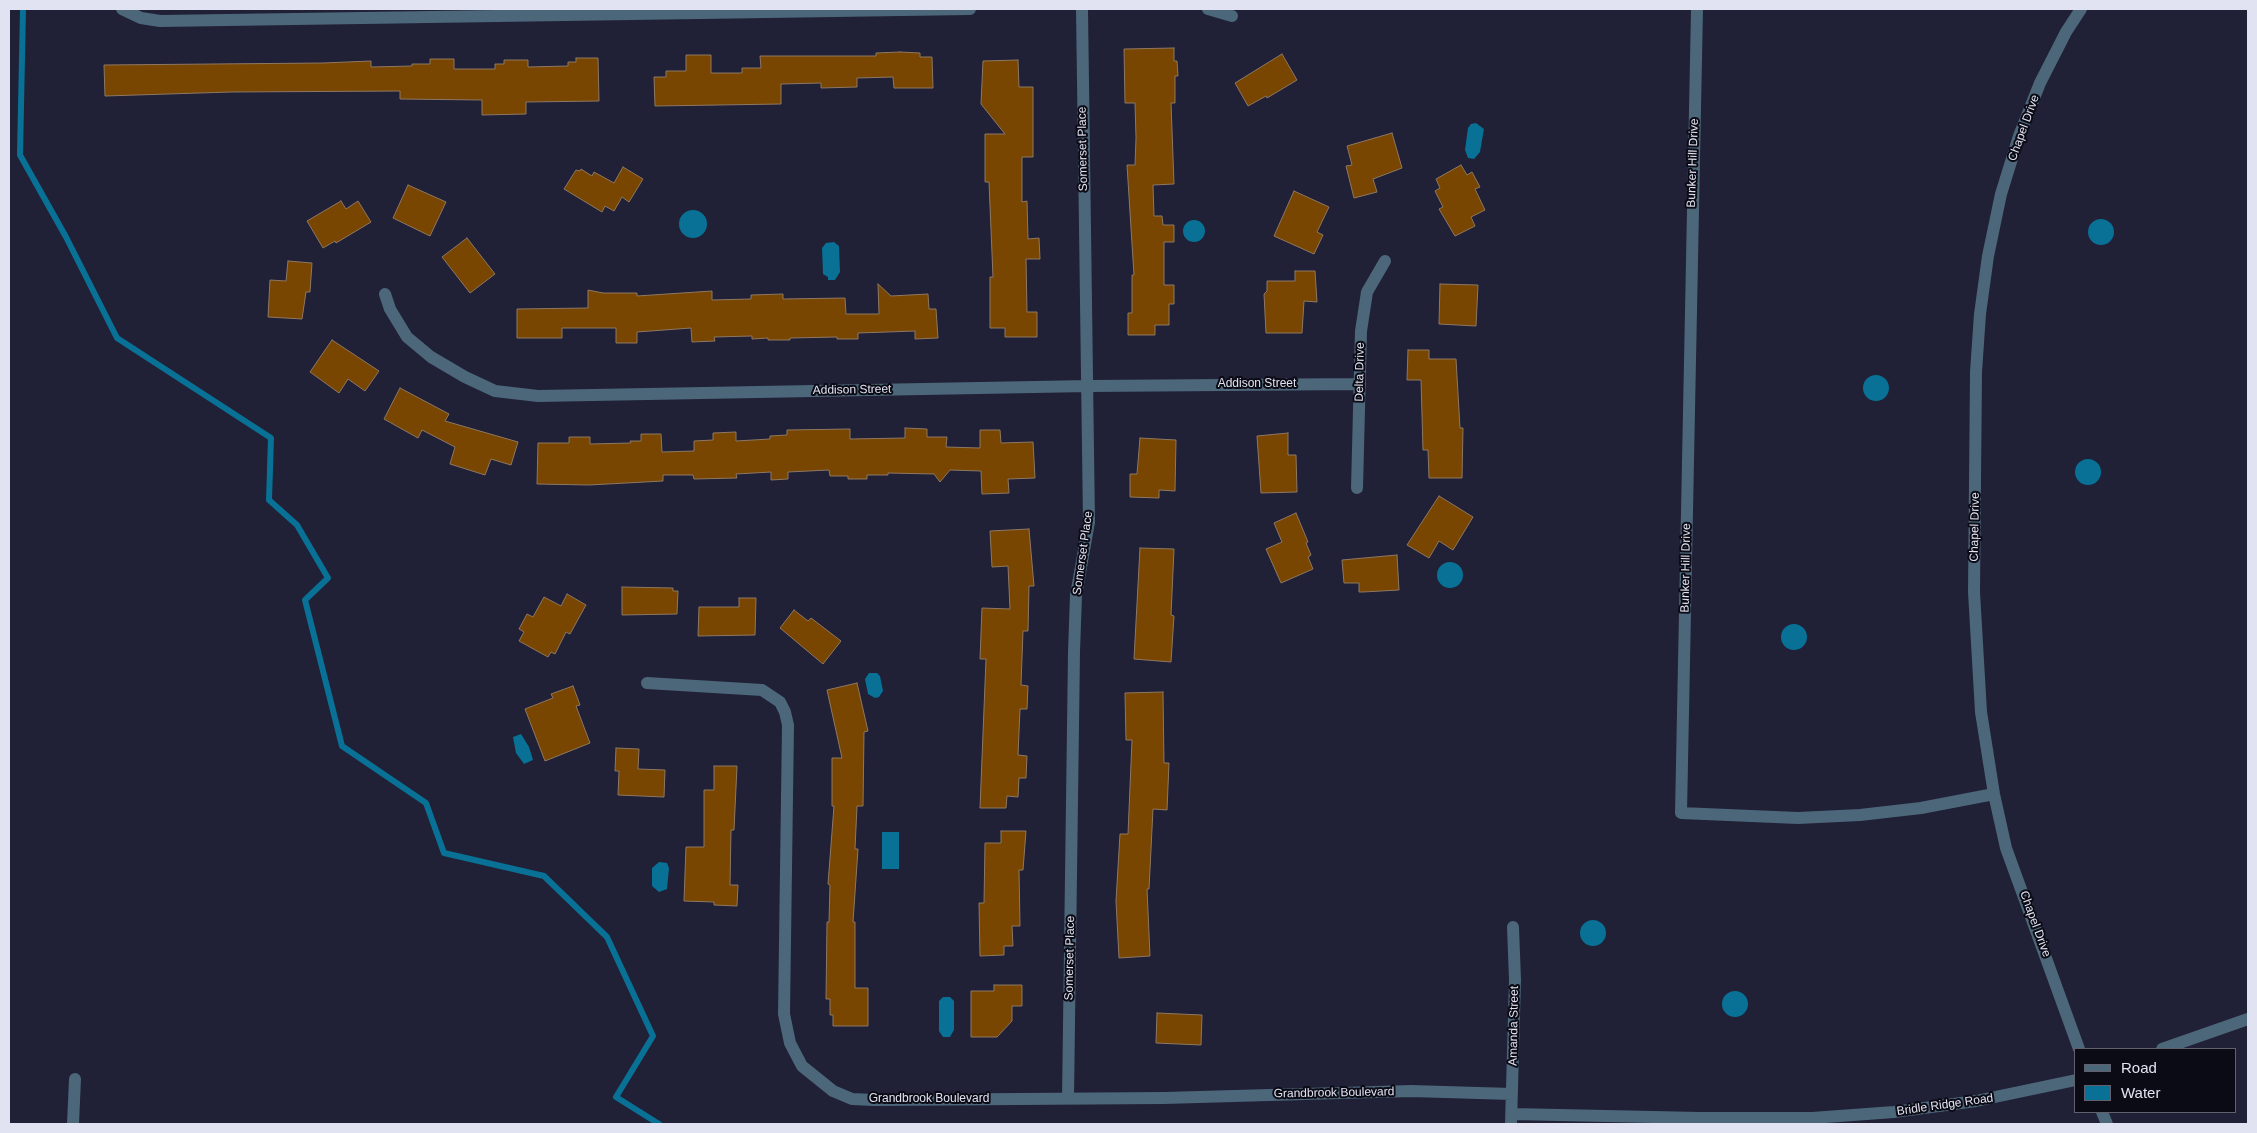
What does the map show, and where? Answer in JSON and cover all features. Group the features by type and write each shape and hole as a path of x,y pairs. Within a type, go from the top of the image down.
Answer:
{"street":[{"path":"122,9 141,18 160,22 970,9"},
{"name":"Somerset Place","path":"1068,1098 1076,595 1089,522 1089,386 1082,98 1082,9"},
{"path":"1208,9 1232,16"},
{"name":"Bunker Hill Drive","path":"1697,9 1681,813 1798,818 1860,815 1921,808 1994,794"},
{"name":"Chapel Drive","path":"2079,1048 2006,848 1994,794 1981,712 1975,626 1976,372 1980,314 1988,256 2001,194 2019,136 2040,83 2066,32 2082,9"},
{"name":"Delta Drive","path":"1357,488 1361,331 1367,292 1385,261"},
{"name":"Addison Street","path":"385,294 390,309 407,337 431,356 465,377 495,390 538,396 1089,386 1360,384"},
{"name":"Grandbrook Boulevard","path":"647,684 762,690 780,702 785,712 788,725 784,1014 790,1043 802,1066 833,1091 852,1099 874,1100 1411,1091 1512,1094"},
{"name":"Amanda Street","path":"1511,1119 1515,980 1512,927"},
{"path":"2165,1048 2248,1019"},
{"path":"73,1124 76,1079"},
{"name":"Bridle Ridge Road","path":"1511,1119 1812,1118 1894,1112 1976,1101 2074,1080"}],"water":[{"path":"1476,123 1484,129 1480,152 1474,159 1468,158 1465,150 1468,128 1471,124"},
{"path":"693,210 703,214 707,224 703,234 693,238 683,234 679,224 683,214"},
{"path":"2101,219 2110,223 2114,232 2110,241 2101,245 2092,241 2088,232 2092,223"},
{"path":"1194,220 1202,223 1205,231 1202,239 1194,242 1186,239 1183,231 1186,223"},
{"path":"834,242 839,246 840,272 835,280 828,280 828,277 823,274 822,248 826,243"},
{"path":"1876,375 1885,379 1889,388 1885,397 1876,401 1867,397 1863,388 1867,379"},
{"path":"2088,459 2097,463 2101,472 2097,481 2088,485 2079,481 2075,472 2079,463"},
{"path":"1450,562 1459,566 1463,575 1459,584 1450,588 1441,584 1437,575 1441,566"},
{"path":"1794,624 1803,628 1807,637 1803,646 1794,650 1785,646 1781,637 1785,628"},
{"path":"869,673 877,673 880,676 883,691 879,697 875,698 868,694 865,679"},
{"path":"521,734 529,747 533,760 524,764 516,753 513,737"},
{"path":"882,832 899,832 899,869 882,869"},
{"path":"659,862 667,863 669,868 667,889 659,892 652,886 652,868"},
{"path":"1593,920 1602,924 1606,933 1602,942 1593,946 1584,942 1580,933 1584,924"},
{"path":"1735,991 1744,995 1748,1004 1744,1013 1735,1017 1726,1013 1722,1004 1726,995"},
{"path":"943,997 950,997 954,1001 954,1030 950,1037 943,1037 939,1031 939,1001"}],"building":[{"path":"1174,48 1174,61 1177,61 1178,76 1175,76 1175,103 1171,103 1174,184 1153,185 1154,216 1162,216 1163,225 1174,225 1174,242 1164,242 1164,285 1174,285 1174,304 1169,304 1169,325 1155,325 1155,335 1128,335 1128,313 1132,313 1132,275 1134,275 1127,165 1135,165 1136,138 1135,103 1125,103 1124,49"},
{"path":"876,53 920,53 920,57 932,57 933,88 894,88 893,77 857,78 857,87 821,88 821,83 781,84 781,104 655,106 654,77 666,77 666,71 686,71 686,55 711,55 711,73 742,73 742,68 761,68 760,56 876,56"},
{"path":"1282,54 1297,80 1267,98 1266,96 1248,106 1235,83"},
{"path":"576,58 598,58 599,101 526,102 526,114 482,115 482,100 400,99 400,91 231,92 105,96 104,65 371,61 371,67 412,66 412,64 430,64 430,59 454,59 454,69 495,69 495,64 504,64 504,60 528,60 528,67 568,66 568,62 576,62"},
{"path":"1018,60 1019,87 1033,87 1033,157 1022,157 1022,202 1027,201 1028,239 1039,238 1040,259 1026,259 1027,312 1037,312 1037,337 1005,337 1005,328 990,328 990,277 993,277 989,182 985,182 985,134 1005,134 981,104 983,61"},
{"path":"1392,133 1402,168 1373,179 1377,192 1354,198 1346,166 1352,165 1347,146"},
{"path":"1461,165 1467,175 1472,172 1480,187 1475,189 1485,210 1471,217 1475,226 1455,236 1439,209 1443,207 1435,191 1440,188 1436,179"},
{"path":"623,167 643,179 629,202 622,197 614,211 605,206 602,212 564,189 576,170 580,171 581,169 592,176 594,172 614,183"},
{"path":"408,185 446,202 430,236 393,218"},
{"path":"1294,191 1329,207 1317,232 1323,235 1314,254 1274,236"},
{"path":"341,201 346,209 358,201 371,222 336,243 335,241 323,248 307,221"},
{"path":"467,238 495,274 470,293 442,257"},
{"path":"288,261 312,263 310,292 306,292 302,319 268,317 270,280 286,281"},
{"path":"1295,271 1315,271 1317,302 1304,301 1302,333 1266,333 1264,294 1267,291 1267,281 1295,281"},
{"path":"878,284 891,296 928,294 929,309 936,309 938,338 915,339 915,331 858,333 858,339 837,339 837,337 768,340 768,338 752,339 752,336 714,337 715,341 692,342 691,328 637,332 637,343 616,343 616,328 562,328 562,338 517,338 517,309 588,308 588,290 603,293 637,293 637,296 712,291 712,300 751,299 751,295 783,294 783,299 845,298 846,314 879,314"},
{"path":"1440,284 1478,285 1476,326 1439,324"},
{"path":"332,340 379,371 365,391 348,379 339,393 310,372"},
{"path":"1408,350 1429,350 1429,359 1456,359 1460,428 1463,428 1462,478 1429,478 1428,450 1423,450 1421,380 1407,380"},
{"path":"400,388 449,414 445,421 518,442 511,465 491,459 485,475 450,464 455,447 422,430 418,438 384,419"},
{"path":"905,428 927,429 927,437 947,437 946,447 980,448 980,430 1000,430 1001,443 1033,442 1035,478 1008,479 1009,493 982,494 981,471 950,470 940,482 934,474 888,473 888,475 867,475 867,479 848,479 848,476 830,476 829,470 788,472 788,479 771,480 771,472 736,474 737,478 694,479 693,475 663,475 663,481 589,485 537,484 538,443 569,443 569,437 590,437 590,444 631,443 630,441 641,441 641,434 661,434 662,452 694,451 694,441 713,440 713,433 736,432 736,441 770,439 770,436 787,435 787,430 850,429 850,439 905,438"},
{"path":"1288,433 1288,455 1296,455 1297,492 1261,493 1257,436"},
{"path":"1140,438 1176,440 1175,491 1159,490 1159,498 1130,497 1130,474 1137,474"},
{"path":"1439,496 1473,517 1453,550 1439,541 1429,558 1407,545"},
{"path":"1296,513 1308,542 1306,543 1311,555 1308,557 1313,569 1281,583 1266,549 1282,542 1274,523"},
{"path":"1029,529 1034,586 1029,586 1028,631 1023,631 1021,685 1028,686 1027,709 1020,709 1018,755 1027,756 1026,778 1019,778 1018,797 1007,796 1006,808 980,808 986,659 980,659 982,608 1010,609 1008,566 992,567 990,531"},
{"path":"1140,548 1174,549 1171,615 1174,616 1171,662 1134,659"},
{"path":"1397,555 1399,590 1359,592 1359,583 1344,583 1342,560"},
{"path":"622,587 673,588 673,591 678,591 677,614 622,615"},
{"path":"567,594 586,605 570,634 566,632 555,654 551,652 548,657 519,641 524,632 519,629 527,614 533,617 544,597 561,606"},
{"path":"739,598 756,598 755,635 698,636 699,607 739,607"},
{"path":"794,610 808,621 811,618 841,641 823,664 780,628"},
{"path":"857,683 868,731 864,732 863,806 857,806 855,849 858,849 853,922 855,922 855,988 868,988 868,1026 833,1026 833,1015 830,1015 830,999 826,999 827,922 829,922 830,885 828,884 834,806 832,806 832,758 842,758 827,690"},
{"path":"573,686 580,705 576,706 590,743 545,761 525,709 553,698 551,694"},
{"path":"1163,692 1164,763 1169,763 1167,810 1153,809 1149,889 1147,889 1150,956 1119,958 1116,901 1120,834 1128,834 1132,740 1126,740 1125,693"},
{"path":"616,748 639,749 638,769 665,770 664,797 618,795 619,771 615,771"},
{"path":"714,766 737,766 734,830 731,830 730,885 738,885 737,906 714,905 714,902 684,901 686,847 704,847 704,790 714,790"},
{"path":"1001,831 1026,831 1023,870 1019,870 1020,926 1012,926 1013,946 1004,946 1004,955 980,956 979,903 984,903 985,843 1001,843"},
{"path":"994,985 1022,985 1022,1006 1012,1006 1012,1021 997,1037 971,1037 971,991 994,991"},
{"path":"1157,1013 1202,1015 1201,1045 1156,1043"}],"waterway":[{"path":"23,9 20,155 66,237 117,338 271,438 269,500 297,525 328,578 305,600 342,746 426,803 444,853 544,876 607,937 653,1036 616,1097 659,1124"}]}
